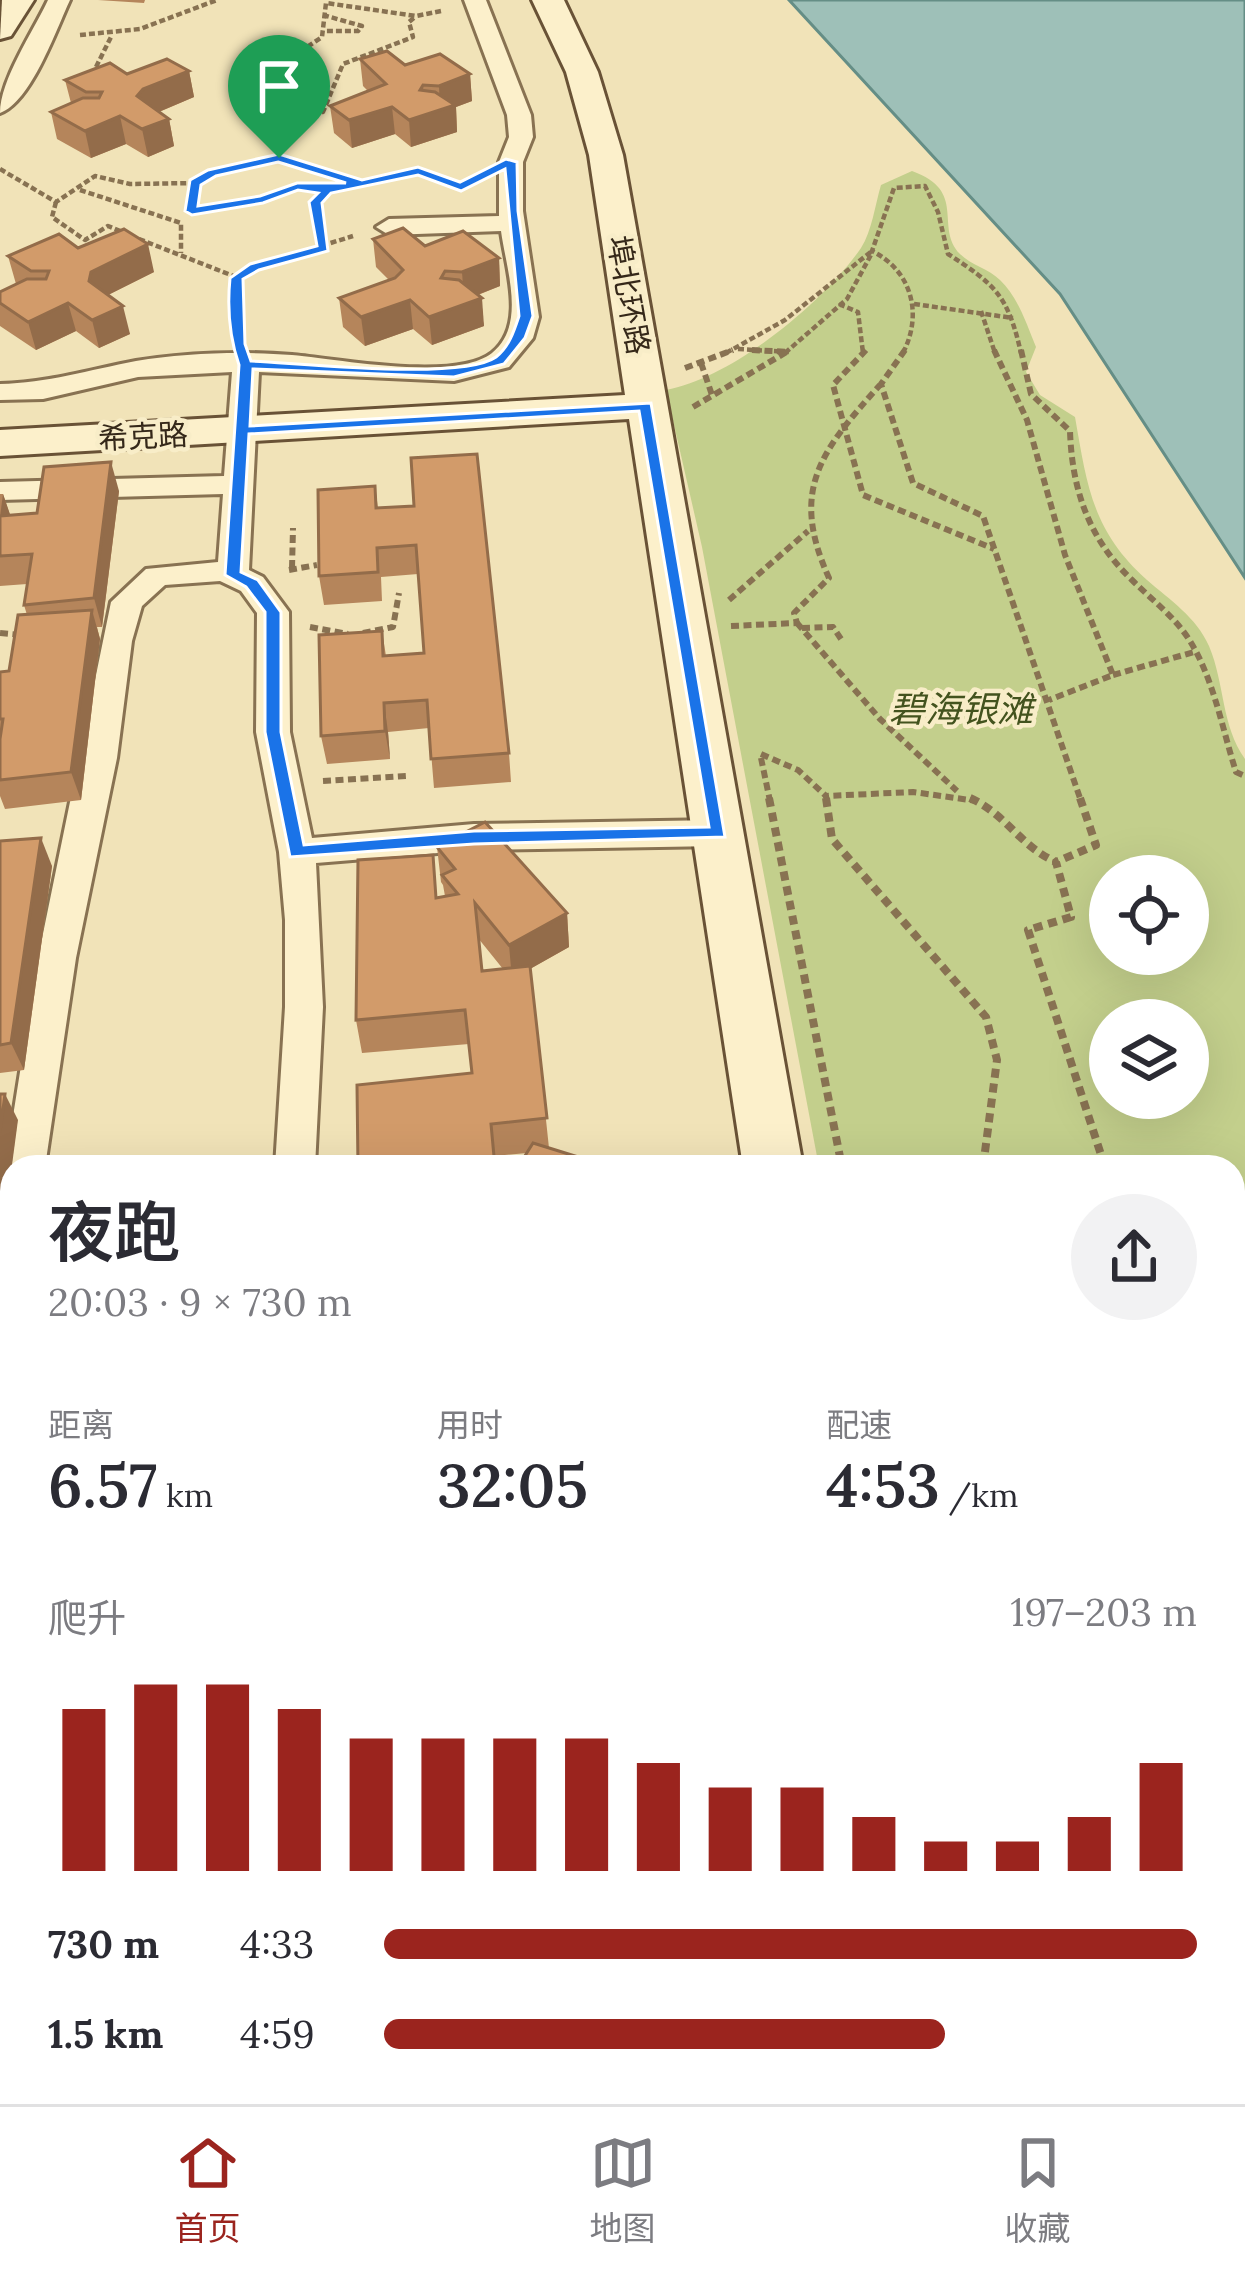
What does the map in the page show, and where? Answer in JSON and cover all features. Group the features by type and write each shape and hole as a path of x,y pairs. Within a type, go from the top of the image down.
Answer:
{"main road":[{"path":"0,29 18,0"},
{"name":"埠北环路","path":"548,0 582,72 667,408 719,833 771,1155"},
{"name":"希克路","path":"0,443 242,459 667,408"}],"street":[{"path":"0,106 24,75 59,0"},
{"path":"0,392 43,391 138,369 246,365 454,373 500,361 519,338 526,316 511,162 521,137 519,115 478,7"},
{"path":"389,227 514,223"},
{"path":"233,575 246,365"},
{"path":"0,491 242,459 279,460"},
{"path":"27,1155 56,958 100,758 118,632 127,602 157,576 224,571 252,584 273,612 273,732 297,852 304,1007 296,1155"},
{"path":"297,852 474,837 719,833"}],"path":[{"path":"42,32 140,29 217,0"},
{"path":"317,0 416,16 478,7"},
{"path":"279,158 295,115 302,76 292,57 316,45 324,31 326,2"},
{"path":"323,15 362,26 358,31 324,31"},
{"path":"295,115 323,112 344,64 413,37 409,22 416,16"},
{"path":"88,85 112,33"},
{"path":"237,278 108,226 85,240 52,217 56,202 95,176 130,184 195,183 212,173 279,158 362,184"},
{"path":"237,278 254,267 389,227 511,162"},
{"path":"0,169 56,202"},
{"path":"195,183 192,211 263,199 297,187 327,190 418,171 461,187"},
{"path":"667,408 713,398 789,352 839,304 869,266 894,188 925,186 938,212 948,254 990,281 1015,318 1031,394 1070,431 1073,492 1088,525 1124,572 1166,610 1194,652 1236,772 1245,776"},
{"path":"78,189 181,223 181,254"},
{"path":"324,248 316,202 327,190"},
{"path":"872,251 884,255 904,278 919,315 908,352 844,425 814,468 810,545 829,578 794,613 799,626 880,718 958,792 992,805 1018,827 1030,851 1057,862 1096,845 983,516 913,483 881,384"},
{"path":"683,368 736,349 803,312 872,251"},
{"path":"237,278 238,344 246,365"},
{"path":"839,304 858,312 866,350 833,385 863,495 995,550"},
{"path":"914,304 1015,318"},
{"path":"981,311 998,363 1027,420 1065,555 1113,675"},
{"path":"800,342 803,312"},
{"path":"736,349 789,352"},
{"path":"701,363 713,398"},
{"path":"292,528 292,568"},
{"path":"726,602 809,530"},
{"path":"272,629 323,627 360,634 393,627 399,593"},
{"path":"731,626 833,627 841,640"},
{"path":"0,633 68,638 118,632"},
{"path":"1049,700 1113,675 1194,652"},
{"path":"760,753 798,770 826,796 832,838 986,1017 998,1060 984,1155"},
{"path":"280,784 406,776"},
{"path":"826,796 958,792"},
{"path":"1057,862 1071,916 1028,930 1101,1155"}],"green space":[{"name":"碧海银滩","path":"912,171 939,189 953,244 969,261 996,276 1021,312 1036,347 1026,372 1040,395 1075,417 1089,486 1103,525 1129,562 1190,618 1209,646 1232,732 1245,759 1245,1155 817,1155 702,547 666,390 719,370 774,335 824,292 865,241 881,185"}],"water":[{"path":"789,0 1245,0 1245,578 1060,294"}],"building":[{"path":"387,51 405,65 440,54 470,74 439,86 423,85 420,90 435,92 455,105 409,120 392,107 349,120 330,106 386,84 360,59"},
{"path":"167,59 189,71 143,89 137,96 169,119 142,129 120,116 85,131 51,112 83,98 99,98 102,92 86,92 65,80 110,63 127,74"},
{"path":"403,228 425,246 463,231 499,258 462,272 445,271 441,278 459,280 482,298 429,317 410,300 361,317 339,298 395,278 403,270 373,239"},
{"path":"124,229 148,244 91,272 89,281 123,306 92,320 68,303 28,322 0,303 0,292 27,279 46,279 49,271 31,271 8,256 59,234 78,248"},
{"path":"477,454 509,753 431,759 427,700 384,703 385,731 321,736 319,635 382,631 383,656 424,653 416,545 377,548 378,572 319,576 318,490 375,486 376,508 414,506 411,458"},
{"path":"111,462 94,598 24,605 32,554 0,556 0,516 37,513 44,467"},
{"path":"92,610 71,772 0,780 0,672 9,671 18,615"},
{"path":"485,822 567,913 509,945 475,903 482,971 530,966 547,1118 491,1124 494,1155 358,1155 357,1085 472,1073 465,1010 356,1020 358,860 433,855 436,898 458,894 442,875 455,869 437,847"},
{"path":"41,838 11,1043 0,1045 0,841"},
{"path":"0,1094 5,1094 0,1132"},
{"path":"533,1143 572,1155 526,1155"}],"route":[{"path":"279,158 212,173 195,183 192,211 263,199 297,187 327,190 348,187 418,171 461,187 511,162 512,211 526,316 519,338 500,361 454,373 415,374 288,363 246,365 242,430 646,406 719,833 474,837 297,852 273,732 273,612 252,584 233,575 246,365 238,344 235,298 237,278 254,267 324,248 316,202 327,190 362,184 306,163 279,158"}]}
